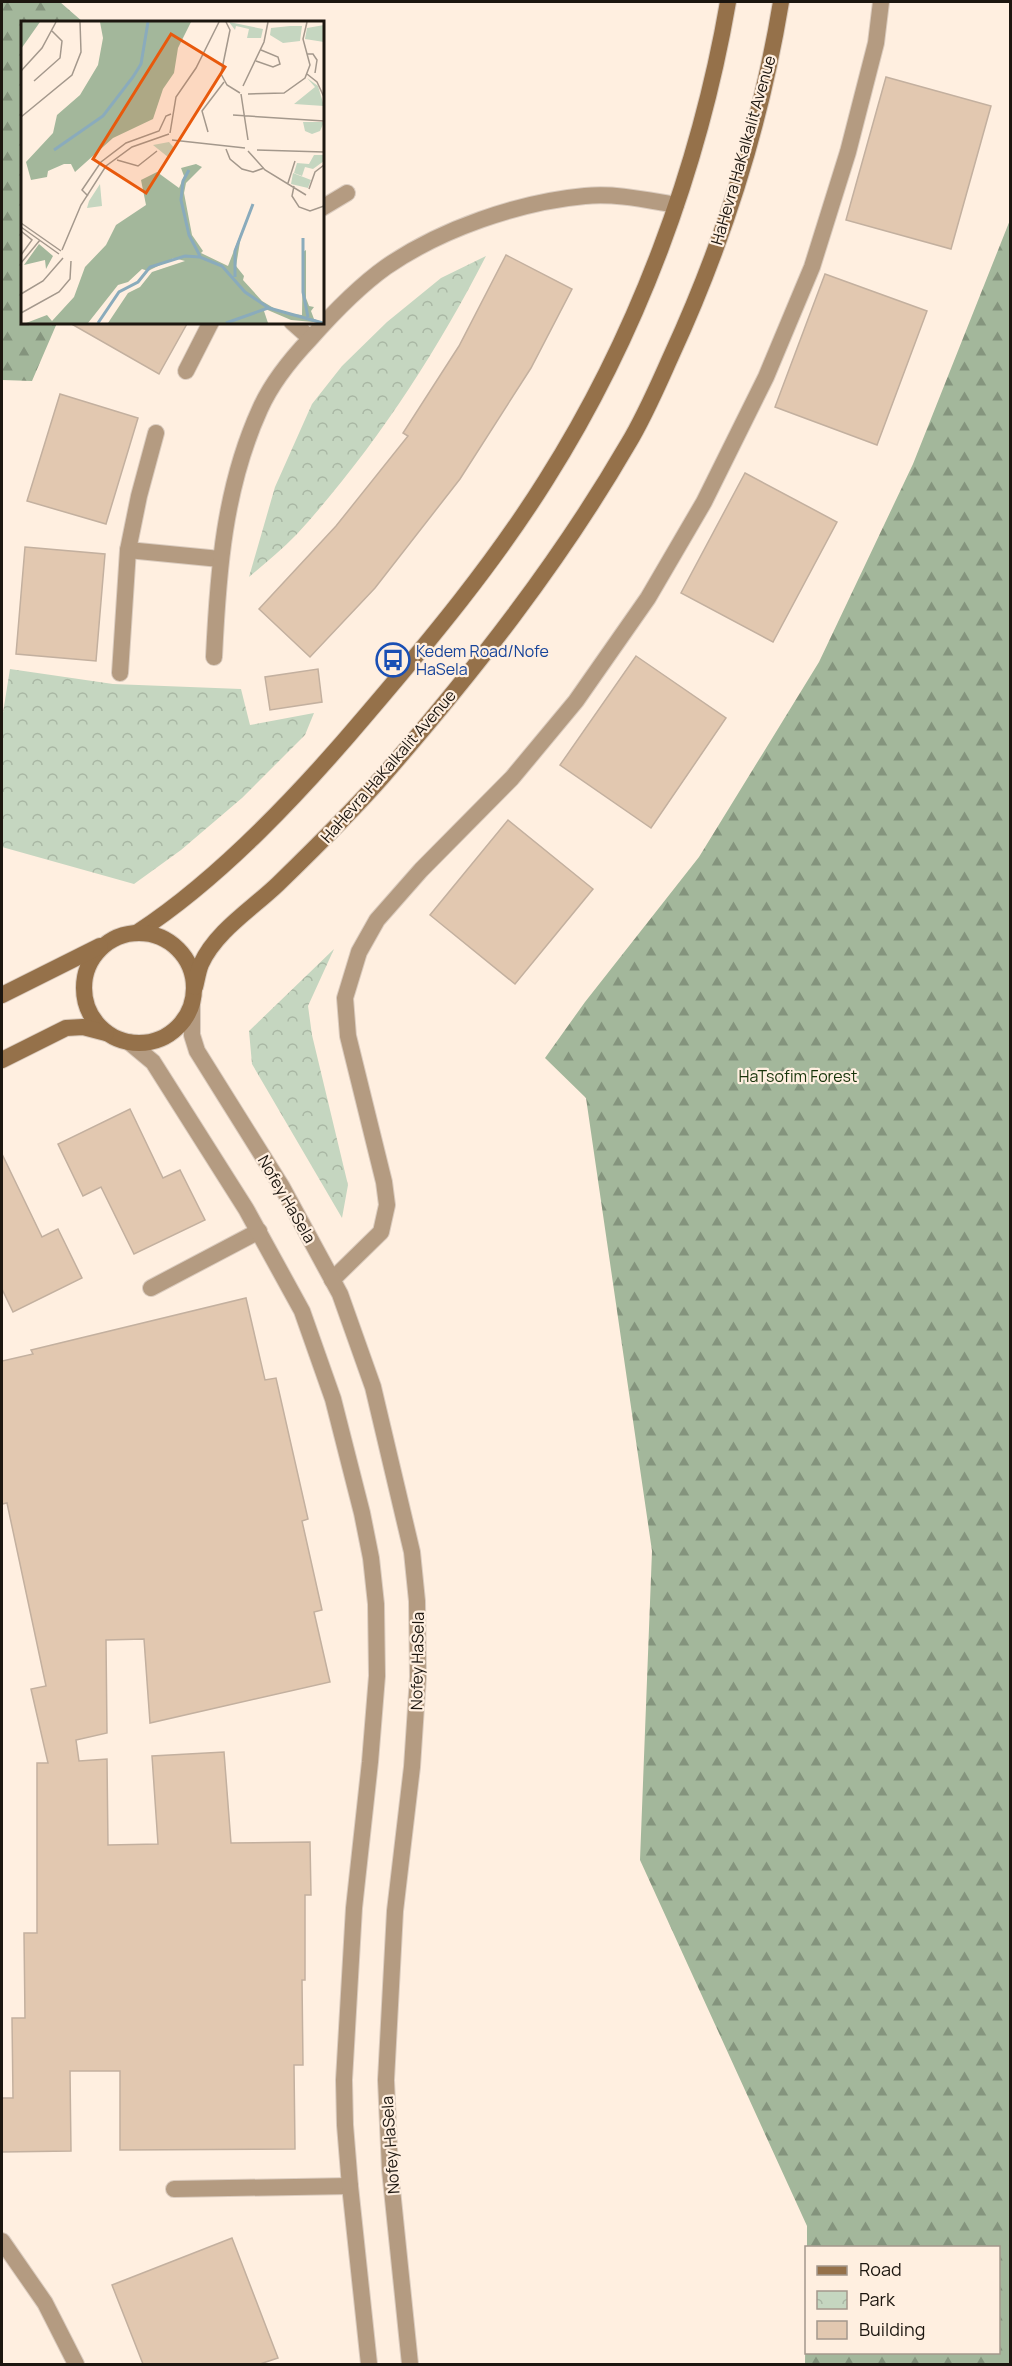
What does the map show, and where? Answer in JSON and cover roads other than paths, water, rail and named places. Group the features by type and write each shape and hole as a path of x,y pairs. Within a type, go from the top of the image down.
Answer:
{"main road":[{"path":"138,932 164,915 234,854 291,799 343,743 472,585 546,480 584,416 639,301 676,205 708,94 728,2"},
{"name":"HaHevra HaKalkalit Avenue","path":"195,987 201,964 213,945 228,928 270,892 328,835 382,777 514,617 590,508 630,441 687,321 729,211 759,107 781,2"},
{"path":"2,995 123,934 138,932 151,933 167,939 186,957 193,973 195,987 192,1004 184,1021 169,1035 141,1044 83,1027 66,1028 2,1060"},
{"path":"106,942 92,957 83,985 83,996 90,1015 98,1027 107,1033"}],"street":[{"path":"332,1280 381,1232 387,1205 384,1182 348,1036 345,998 359,952 377,920 421,870 512,778 576,701 648,598 704,502 766,377 812,267 848,152 876,43 881,2"},
{"path":"324,207 347,193"},
{"path":"324,324 350,297 385,268 418,248 456,230 538,202 587,196 625,196 676,205"},
{"path":"186,371 210,324"},
{"path":"294,324 310,338"},
{"path":"214,657 217,579 225,518 239,465 260,408 285,365 324,324"},
{"path":"120,673 128,550 139,496 156,433"},
{"path":"128,550 220,559"},
{"name":"Nofey HaSela","path":"192,1004 192,1035 197,1052 282,1187 340,1294 373,1387 412,1551 417,1601 418,1689 412,1767 395,1911 386,2080 390,2170 410,2364"},
{"path":"129,1042 153,1062 259,1231 302,1311 333,1399 371,1558 376,1604 377,1676 354,1908 346,2021 345,2125 369,2364"},
{"path":"151,1288 259,1231"},
{"path":"174,2189 350,2186"},
{"path":"2,2241 45,2303 76,2364"}],"place":[{"name":"Kedem Road/Nofe HaSela","path":"393,660"}],"park label":[{"name":"HaTsofim Forest","path":"798,1076"}]}
